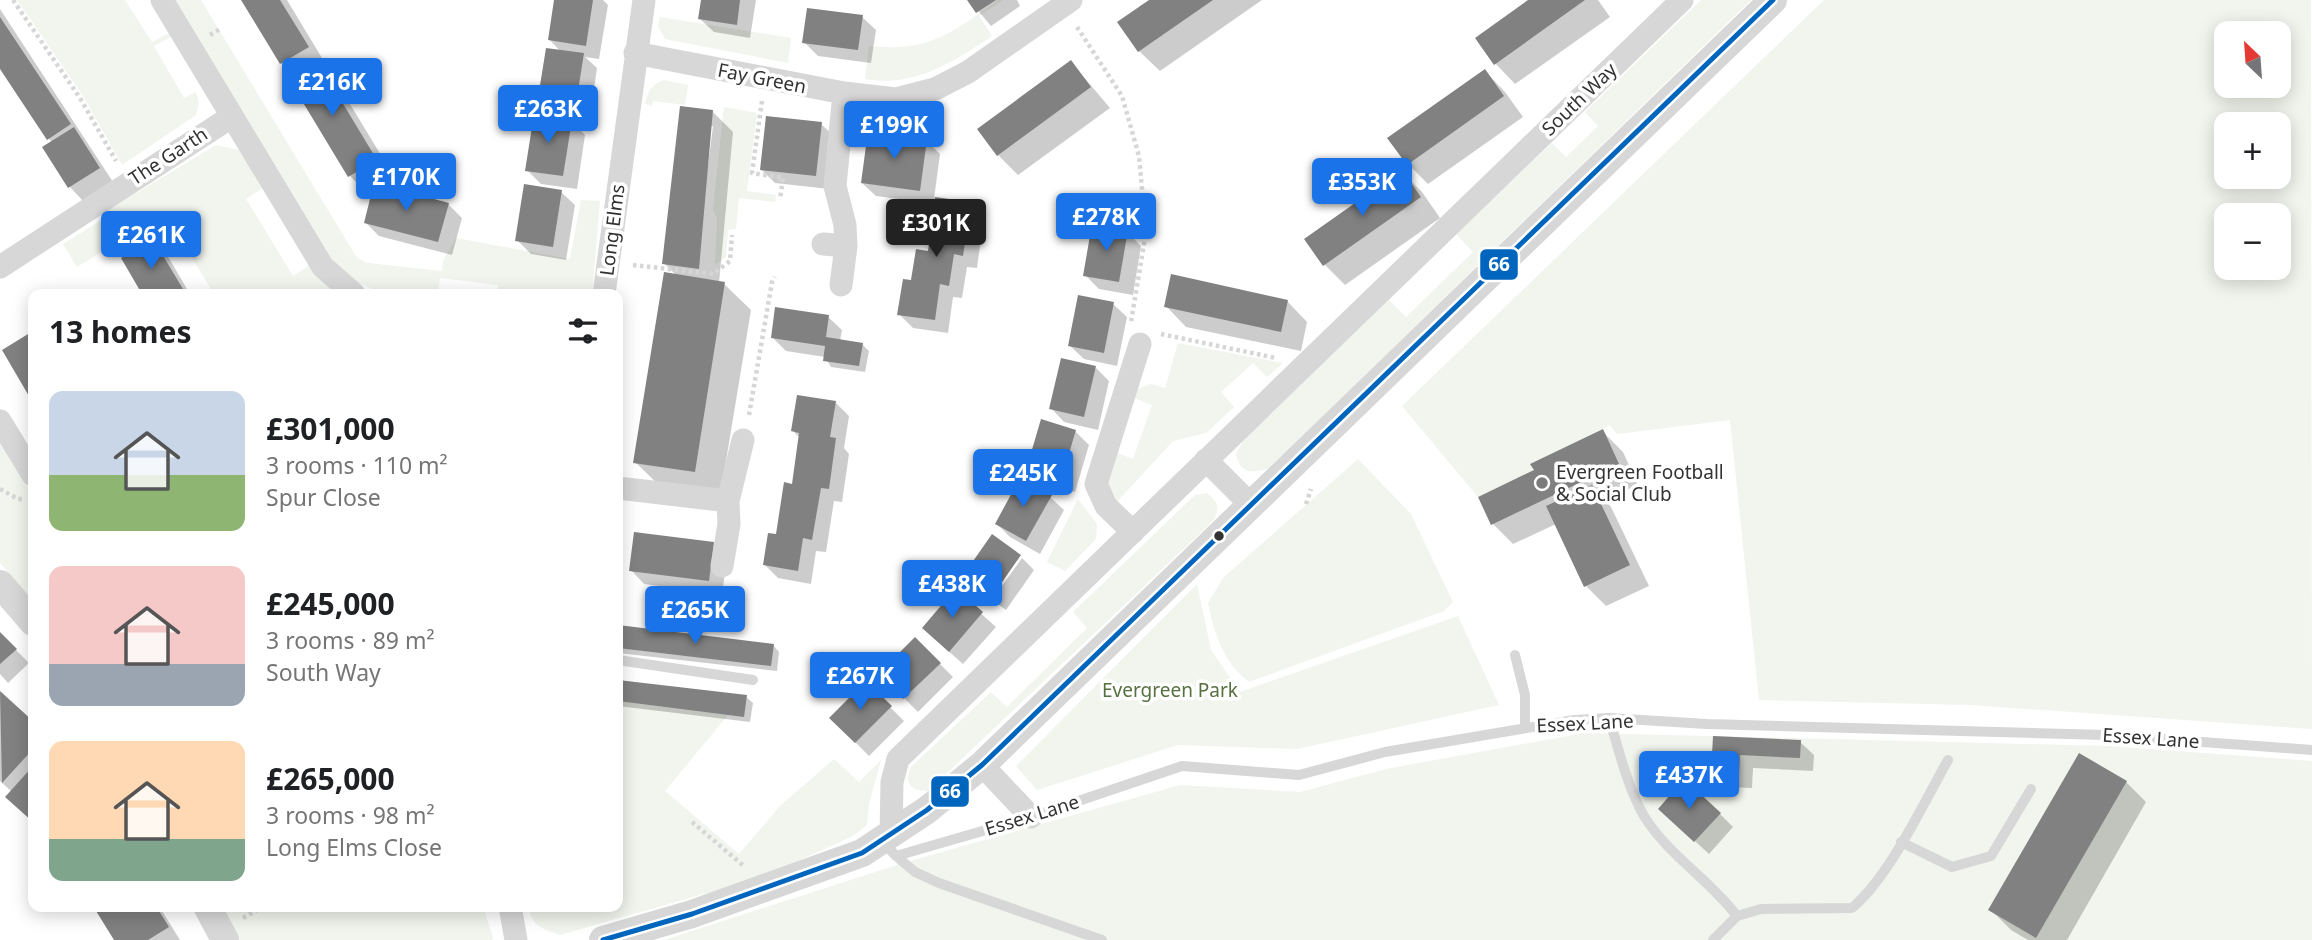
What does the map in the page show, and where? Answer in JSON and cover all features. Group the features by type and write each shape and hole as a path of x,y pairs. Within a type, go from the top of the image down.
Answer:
{"street":[{"path":"162,0 323,267 348,289"},
{"name":"Long Elms","path":"605,289 644,0"},
{"name":"South Way","path":"883,846 898,759 1682,0"},
{"path":"604,940 692,914 883,846 982,765 1773,0"},
{"name":"Fay Green","path":"635,53 844,93 896,99 935,89 968,72 1070,9"},
{"path":"841,285 846,246 845,225 835,186 844,93"},
{"name":"The Garth","path":"0,267 86,208 231,117"},
{"path":"823,244 846,246"},
{"path":"1133,532 1106,506 1096,484 1142,335"},
{"path":"0,421 28,467"},
{"path":"722,566 729,524 728,501 743,440"},
{"path":"1206,460 1251,505"},
{"path":"623,489 728,501"},
{"path":"0,584 28,616"},
{"path":"982,765 1031,817"},
{"path":"210,912 225,940"},
{"path":"511,912 516,940"}],"lane":[{"path":"1515,655 1525,695 1525,726"},
{"path":"623,661 753,680"},
{"name":"Essex Lane","path":"883,846 1031,817 1182,766 1298,775 1385,752 1525,726 1609,718 1707,724 2106,734 2312,750"},
{"path":"1609,718 1627,778 1645,817 1690,870 1722,896 1737,916"},
{"path":"1713,940 1737,916 1761,909 1852,908 1863,899 1901,842 1948,760"},
{"path":"1901,842 1952,867 1991,856 2031,789"},
{"path":"883,846 915,872 939,883 1102,940"}],"path":[{"path":"13,0 80,99 122,171"},
{"path":"1070,9 1122,96 1139,156 1146,232 1142,335 1290,361"},
{"path":"763,92 752,173 783,178 780,200"},
{"path":"625,264 713,274 730,261 732,235"},
{"path":"749,415 775,277"},
{"path":"692,822 748,870"}],"green space":[{"path":"17,0 125,0 152,42 171,32 173,36 154,46 184,98 196,92 199,102 196,115 122,165 83,96"},
{"path":"174,0 201,0 357,258 368,263 442,271 443,261 456,238 570,259 581,200 600,201 592,289 498,289 498,285 440,278 439,289 374,289 359,283 335,264"},
{"path":"998,0 1003,0 979,16 992,36 963,55 932,71 900,80 865,79 869,46 890,47 924,43 952,31"},
{"path":"1701,0 1751,0 1269,468 1257,471 1243,469 1236,454 1243,441 1389,300 1406,317 1473,252 1456,234 1552,143 1566,157 1598,126 1585,112"},
{"path":"1824,0 2311,0 2312,729 1970,705 1759,700 1730,420 1617,434 1610,425 1531,464 1534,470 1478,497 1402,406"},
{"path":"660,17 791,38 788,63 665,39 658,26"},
{"path":"664,80 688,85 685,105 653,101 652,106 645,104 651,89"},
{"path":"724,107 757,113 747,191 776,195 775,202 739,198 736,229 728,230 726,257 715,265 717,219 713,209"},
{"path":"216,145 239,150 263,188 246,199 293,276 310,265 331,289 211,289 169,220 148,223 77,267 63,244 100,221 110,209"},
{"path":"1178,343 1283,363 1267,377 1253,363 1221,392 1234,407 1206,433 1173,441 1116,503 1106,482 1115,452 1133,459 1152,405 1134,398 1137,389 1151,384 1165,388"},
{"path":"0,442 28,488 28,596 0,563"},
{"path":"1358,459 1411,514 1453,602 1444,611 1249,682 1233,666 1221,647 1208,603 1223,578"},
{"path":"1207,493 1217,505 1214,520 928,791 917,790 910,785 908,778 911,767 991,692 1007,707 1087,628 1073,612 1195,495"},
{"path":"1078,499 1097,524 1096,539 1065,571 1047,562"},
{"name":"Evergreen Park","path":"1197,584 1211,650 1240,692 1458,616 1499,705 1297,749 1178,745 1037,790 1016,766"},
{"path":"623,702 728,715 665,791 739,854 781,805 834,759 859,782 881,760 869,804 867,825 853,836 725,894 707,893 560,935 543,929 535,923 530,913 623,912"},
{"path":"1584,733 2109,746 2312,761 2312,940 664,940 903,863 1180,785 1300,792 1386,769"},
{"path":"224,912 485,912 493,937 492,940 238,940"}],"building":[{"path":"241,0 280,0 309,47 280,64"},
{"path":"554,0 593,0 586,46 548,40"},
{"path":"701,0 740,0 737,25 698,19"},
{"path":"967,0 996,0 976,13"},
{"path":"1149,0 1213,0 1138,52 1117,22"},
{"path":"1528,0 1585,0 1494,65 1475,38"},
{"path":"807,8 863,15 858,50 802,43"},
{"path":"0,17 71,124 47,140 0,69"},
{"path":"546,48 584,53 575,110 537,104"},
{"path":"316,59 377,160 348,177 287,76"},
{"path":"1071,60 1091,87 997,156 977,129"},
{"path":"1485,69 1504,96 1407,165 1387,138"},
{"path":"680,106 713,110 699,269 662,264"},
{"path":"534,114 572,120 563,176 525,171"},
{"path":"766,116 822,122 816,176 760,170"},
{"path":"74,127 100,168 68,188 42,147"},
{"path":"868,131 927,139 920,191 861,183"},
{"path":"1402,170 1421,197 1323,266 1304,239"},
{"path":"374,183 449,203 438,242 364,223"},
{"path":"524,184 562,190 553,247 515,241"},
{"path":"935,197 971,202 963,256 954,254 949,286 940,284 935,320 897,315 903,279 911,280 916,249 928,251"},
{"path":"1092,224 1128,230 1119,282 1083,276"},
{"path":"153,239 183,289 139,289 121,258"},
{"path":"664,272 725,282 695,472 633,463"},
{"path":"1171,274 1288,300 1281,332 1164,307"},
{"path":"1078,295 1114,302 1104,353 1068,346"},
{"path":"775,307 829,315 826,337 863,343 859,366 823,361 825,346 771,338"},
{"path":"28,334 28,394 2,350"},
{"path":"1061,358 1096,366 1084,417 1049,409"},
{"path":"797,395 836,401 830,437 836,438 829,489 821,488 812,540 803,538 798,571 763,565 768,533 776,534 784,482 792,484 799,433 791,431"},
{"path":"1041,419 1076,430 1061,480 1026,470"},
{"name":"Evergreen Football & Social Club","path":"1603,429 1619,464 1491,525 1478,497 1534,470 1530,464"},
{"path":"1020,478 1052,495 1026,541 995,524"},
{"path":"1592,485 1630,565 1584,587 1546,506"},
{"path":"634,532 714,542 709,581 629,571"},
{"path":"992,534 1021,555 991,598 962,577"},
{"path":"956,588 983,612 949,652 922,628"},
{"path":"623,626 774,644 771,666 623,649"},
{"path":"0,632 17,649 0,664"},
{"path":"915,637 941,663 903,699 878,674"},
{"path":"623,681 747,695 744,717 623,702"},
{"path":"866,681 892,706 855,743 829,718"},
{"path":"0,691 28,716 28,754 2,783"},
{"path":"1713,736 1801,740 1800,758 1740,755 1739,775 1711,774"},
{"path":"2079,753 2127,781 2036,938 1988,910"},
{"path":"28,772 28,818 5,797"},
{"path":"1684,779 1721,813 1694,842 1658,809"},
{"path":"97,912 160,912 169,927 148,940 114,940"}],"transit line":[{"name":"66","path":"603,940 692,914 862,853 927,810 982,765 1773,0"}],"place":[{"name":"Evergreen Football & Social Club","path":"1542,483"}]}
